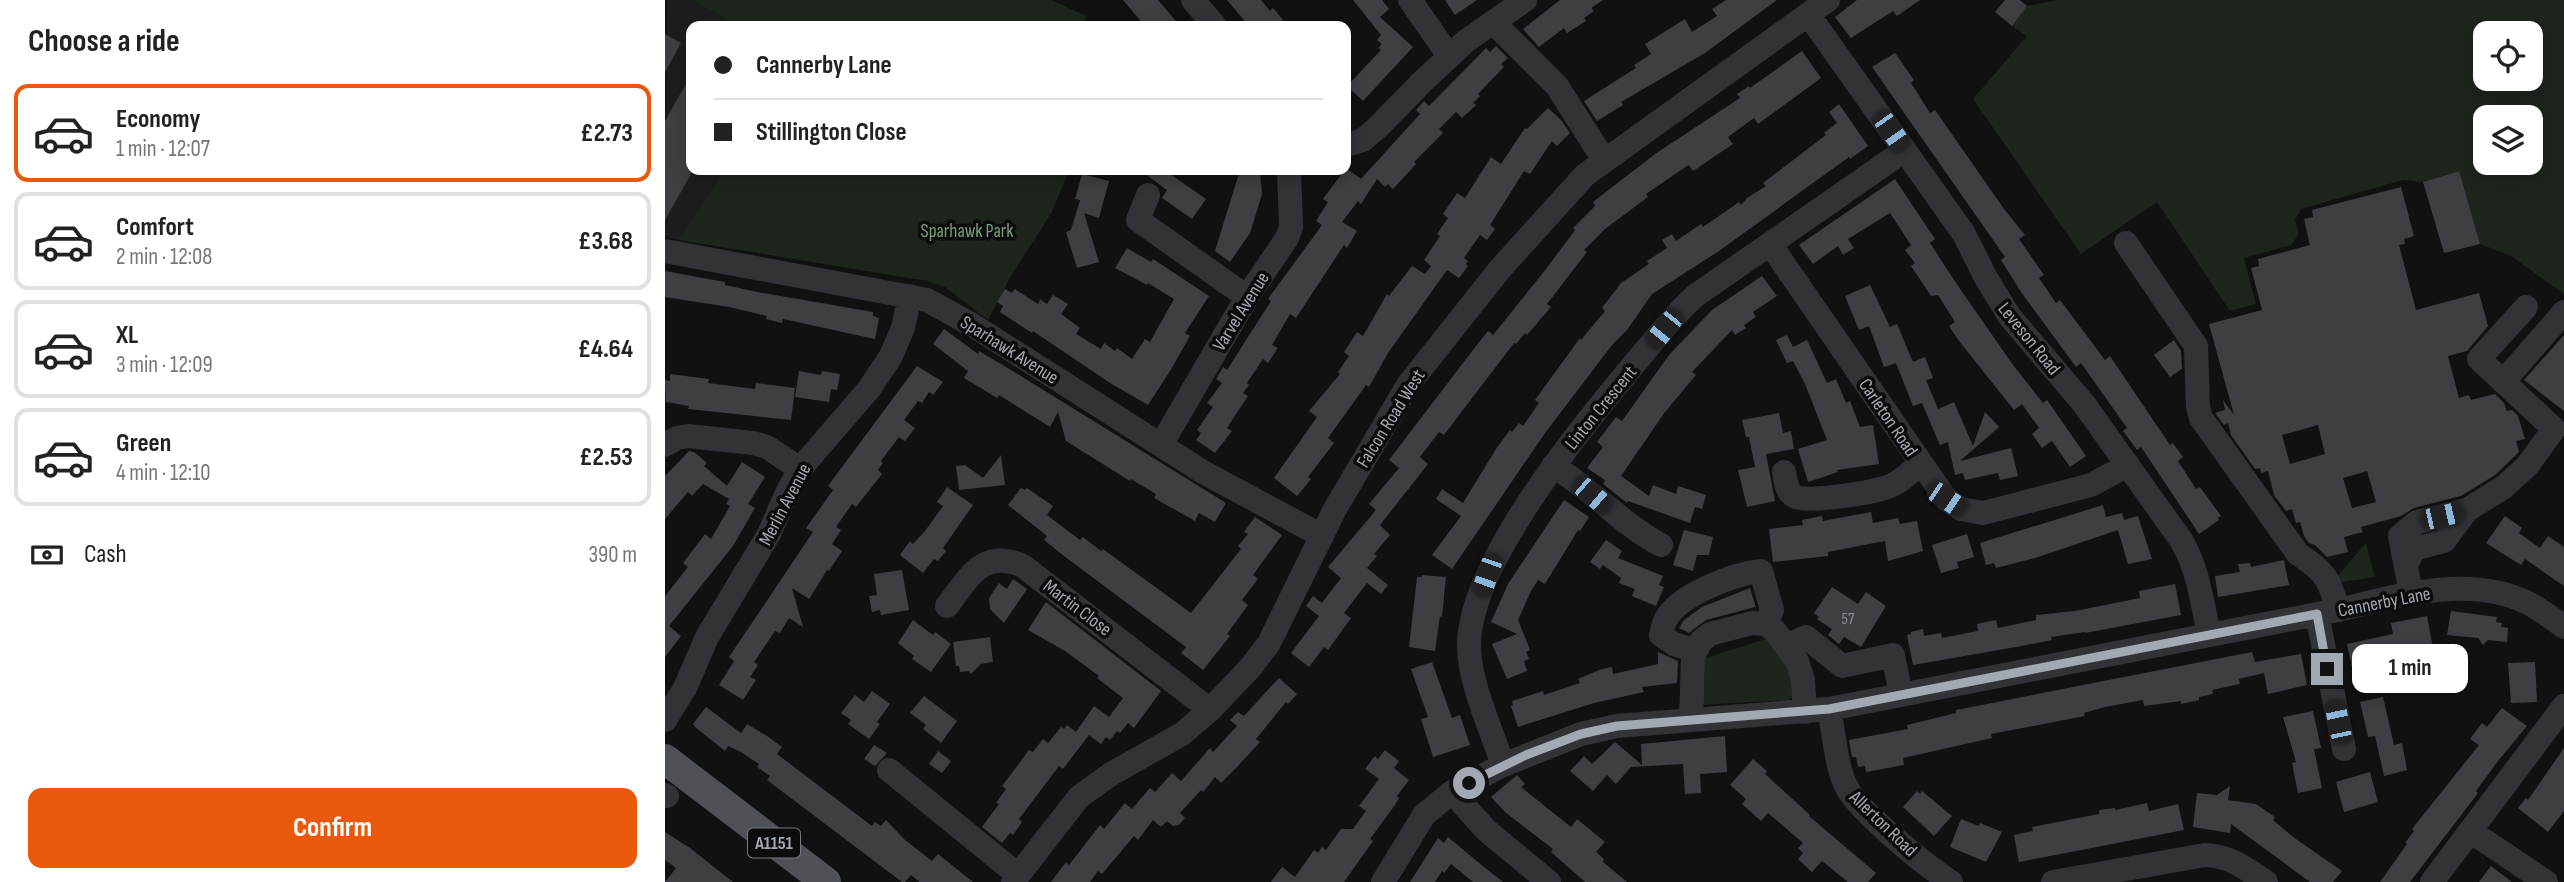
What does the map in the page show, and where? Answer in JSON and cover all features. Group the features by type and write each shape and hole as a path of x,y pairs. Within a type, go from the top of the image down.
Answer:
{"main road":[{"name":"A1151","path":"665,759 826,882"}],"street":[{"path":"1193,0 1211,21"},
{"path":"1410,0 1449,56"},
{"path":"1351,144 1363,140 1378,127 1466,41 1525,0"},
{"name":"Leveson Road","path":"1818,7 1905,150 1964,234 2010,317 2035,349 2067,382 2189,553 2209,634"},
{"name":"Falcon Road West","path":"1016,878 1079,797 1111,774 1182,734 1210,710 1269,643 1322,536 1383,426 1426,360 1500,269 1585,175 1818,7"},
{"path":"1493,22 1557,86 1591,144 1604,160"},
{"name":"Linton Crescent","path":"1503,765 1471,666 1469,643 1472,618 1487,575 1553,466 1592,414 1677,312 1695,296 1905,150"},
{"name":"Varvel Avenue","path":"1161,445 1247,297 1287,237 1291,228 1289,175"},
{"path":"1148,195 1136,224 1247,297"},
{"path":"2126,243 2196,345 2198,407 2201,418 2298,554 2319,568 2330,584 2327,612 2344,749"},
{"name":"Carleton Road","path":"1770,244 1920,463 1946,499 1961,509 1983,513 2091,485 2128,465"},
{"name":"Sparhawk Avenue","path":"665,251 927,300 1260,505 1322,536"},
{"name":"Merlin Avenue","path":"665,720 685,688 707,637 769,534 800,469 869,389 891,356 903,328 911,296"},
{"path":"2411,593 2400,536 2417,522 2467,510 2504,487 2527,466 2554,429 2479,359 2526,307"},
{"path":"2503,382 2564,312"},
{"path":"666,443 688,436 753,443 767,447 800,469"},
{"path":"1784,472 1789,500 1813,499 1887,488 1902,480 1920,463"},
{"path":"1553,466 1572,477 1643,536 1661,545"},
{"name":"Martin Close","path":"947,606 975,570 984,563 997,559 1010,560 1044,581 1210,710"},
{"path":"1691,720 1691,668 1701,641 1710,634 1752,623 1766,624 1772,610 1761,571 1745,573 1689,597 1667,618 1661,635 1674,644 1696,651"},
{"name":"Cannerby Lane","path":"1383,882 1424,815 1452,792 1503,765 1581,734 1617,726 1817,710 2327,612 2411,593 2459,589 2497,593 2526,602 2564,627"},
{"name":"Allerton Road","path":"1766,624 1787,645 1797,661 1846,786 1857,803 1935,872 1951,882"},
{"path":"1787,645 1806,637 1842,666 1893,655 1901,695"},
{"path":"2432,882 2564,706"},
{"path":"889,770 1016,878"},
{"path":"1452,792 1486,830 1549,882"},
{"path":"2470,831 2546,882"},
{"path":"2053,882 2205,855 2236,861 2266,882"}],"shaded area":[{"path":"667,0 691,0 729,21 686,21 686,175 720,175 679,240 665,237"}],"green space":[{"path":"691,0 1051,0 1086,16 1085,21 729,21"},
{"path":"2058,0 2564,0 2564,294 2511,256 2480,244 2458,171 2423,182 2403,180 2301,209 2295,220 2299,234 2291,245 2244,258 2256,304 2230,311 2157,202 2081,254 1973,99 2027,36 2012,26 2027,6"},
{"name":"Sparhawk Park","path":"720,175 1067,175 1052,212 1012,274 988,320 945,287 927,281 679,240"},
{"path":"2366,543 2375,577 2336,583 2334,580"},
{"path":"1769,638 1790,661 1793,697 1789,700 1699,705 1699,660"}],"building":[{"path":"1123,0 1158,0 1176,21 1141,21"},
{"path":"1227,0 1261,0 1270,11 1273,8 1283,20 1282,21 1245,21"},
{"path":"1353,0 1382,0 1389,9 1380,17 1413,47 1363,101 1351,90 1351,82 1381,50 1378,48 1382,44 1377,40 1381,35"},
{"path":"1445,0 1477,0 1455,15"},
{"path":"1560,0 1603,0 1591,8 1594,11 1584,18 1586,21 1567,33 1564,28 1539,47 1523,29"},
{"path":"1726,0 1777,0 1705,53 1621,102 1623,105 1597,121 1584,101 1636,68 1634,65 1651,54 1645,44 1685,19 1692,32 1717,16 1712,9"},
{"path":"1857,0 1920,0 1897,16 1893,11 1851,38 1835,17"},
{"path":"2005,0 2020,0 2027,6 2012,26 1995,12"},
{"path":"665,34 681,43 665,72"},
{"path":"1496,46 1508,58 1501,64 1504,67 1478,94 1480,96 1473,103 1476,105 1462,118 1456,112 1439,129 1443,133 1414,162 1416,164 1393,189 1388,184 1385,187 1377,179 1361,204 1358,201 1342,222 1357,231 1347,248 1344,245 1296,318 1290,314 1272,345 1278,348 1268,363 1263,359 1247,383 1249,385 1243,393 1248,396 1227,428 1232,431 1215,453 1196,440 1201,433 1197,430 1213,407 1207,403 1222,383 1216,379 1223,367 1227,370 1271,301 1268,299 1322,225 1316,221 1328,202 1323,199 1341,175 1351,175 1351,172 1361,179 1420,114 1416,110 1424,101 1429,106 1486,48 1490,52"},
{"path":"1802,51 1821,78 1758,124 1754,118 1728,137 1733,144 1693,171 1689,165 1646,194 1648,197 1605,229 1584,250 1587,252 1547,304 1551,307 1527,335 1525,333 1514,343 1444,435 1439,432 1420,457 1428,464 1380,525 1390,535 1374,554 1377,556 1367,568 1388,585 1381,594 1367,583 1344,613 1351,618 1328,650 1324,647 1309,667 1291,653 1319,616 1306,606 1313,596 1322,603 1341,578 1328,567 1376,510 1369,504 1399,468 1389,460 1488,331 1493,335 1546,269 1575,230 1573,228 1595,206 1593,202 1655,154 1740,98 1737,94 1749,86 1750,88"},
{"path":"1895,53 1914,80 1911,83 1930,113 1935,110 2025,235 2019,239 2044,275 2039,278 2056,303 2060,300 2105,360 2110,356 2170,445 2173,443 2183,457 2178,461 2196,489 2200,487 2221,516 2199,534 2141,447 2137,450 2123,431 2127,428 2081,363 2076,367 2021,292 2001,260 2005,257 1872,67"},
{"path":"686,84 686,175 690,175 665,220 665,121"},
{"path":"1839,104 1868,146 1719,251 1652,294 1627,330 1612,345 1545,433 1452,569 1432,555 1461,516 1436,499 1442,489 1463,503 1496,449 1510,430 1512,432 1519,423 1523,426 1539,403 1535,400 1580,338 1581,340 1605,311 1602,308 1621,283 1667,248 1662,240 1672,234 1676,241 1701,224 1703,227 1739,202 1741,205 1766,186 1763,183 1826,135 1824,133 1837,123 1829,112"},
{"path":"1548,108 1570,133 1557,146 1552,141 1530,174 1524,171 1490,225 1495,229 1487,240 1480,235 1464,258 1468,261 1468,266 1459,278 1447,270 1388,353 1369,387 1366,385 1328,438 1334,443 1297,496 1274,478 1317,417 1309,411 1340,374 1338,372 1349,356 1344,352 1357,332 1363,336 1387,294 1389,296 1412,266 1425,274 1431,266 1424,260 1440,236 1437,234 1448,218 1443,214 1457,193 1465,198 1491,157 1501,164 1525,128"},
{"path":"2459,171 2480,244 2444,253 2423,182"},
{"path":"1082,175 1109,181 1099,218 1084,213 1099,262 1077,268 1066,232 1071,230 1080,200 1075,199"},
{"path":"1147,175 1171,175 1206,199 1192,219 1162,198 1167,190"},
{"path":"1238,175 1260,175 1262,194 1250,233 1230,262 1215,251"},
{"path":"1895,179 1935,239 1930,243 1956,283 2013,365 2043,403 2047,400 2086,456 2070,467 2052,441 2042,448 2032,434 2039,428 2022,404 2014,410 1959,341 1949,326 1955,322 1938,295 1931,296 1911,266 1915,263 1905,250 1911,245 1890,213 1848,239 1854,248 1843,255 1838,246 1813,264 1799,245"},
{"path":"2401,187 2414,236 2404,239 2405,244 2399,245 2416,310 2479,293 2488,326 2467,351 2448,356 2459,398 2469,395 2471,400 2495,394 2504,403 2507,411 2512,410 2518,416 2525,439 2516,441 2519,452 2495,475 2461,496 2414,508 2401,516 2361,527 2363,532 2344,537 2348,552 2327,557 2315,545 2309,543 2300,522 2296,523 2292,509 2286,511 2274,495 2268,471 2261,473 2260,468 2255,469 2231,435 2228,423 2224,425 2215,413 2225,410 2223,400 2234,415 2209,324 2262,310 2251,268 2259,266 2258,259 2310,245 2304,219 2313,217 2312,210","holes":["2318,425 2325,454 2290,464 2282,435","2367,471 2376,502 2352,508 2343,478"]},
{"path":"1127,248 1151,262 1153,259 1209,296 1185,333 1190,336 1148,405 1000,312 1003,306 997,302 1005,289 1012,293 1015,289 1038,304 1040,299 1047,304 1053,295 1068,304 1061,314 1080,328 1076,334 1101,349 1104,343 1115,351 1117,348 1132,359 1145,339 1150,342 1174,299 1115,268"},
{"path":"665,271 725,282 725,285 757,292 873,312 873,316 879,318 875,339 783,319 782,323 766,319 767,316 729,307 665,297"},
{"path":"1762,276 1777,296 1753,312 1756,317 1744,325 1746,328 1735,335 1732,330 1692,372 1696,375 1665,412 1621,476 1649,496 1653,485 1676,494 1678,486 1706,495 1702,509 1695,507 1690,523 1628,501 1627,503 1603,484 1605,480 1587,468 1603,447 1597,442 1616,417 1622,421 1669,355 1712,310"},
{"path":"1870,285 1890,327 1897,324 1913,362 1925,357 1933,378 1926,380 1938,409 1954,402 1973,446 1985,412 1999,427 1960,461 2011,448 2018,476 2000,480 1998,473 1965,480 1963,473 1955,475 1948,442 1940,445 1922,403 1913,406 1896,363 1884,367 1869,326 1859,330 1845,296"},
{"path":"944,329 978,354 979,351 1011,370 1226,503 1215,522 1199,513 1195,521 1154,498 1156,494 1066,441 1058,412 1050,427 999,395 997,398 964,378 968,371 933,344"},
{"path":"1787,335 1793,347 1807,340 1827,383 1836,379 1846,403 1850,401 1860,427 1873,425 1879,464 1837,470 1838,472 1808,482 1798,449 1827,440 1805,384 1793,361 1787,363 1776,340"},
{"path":"2564,335 2564,411 2524,380"},
{"path":"2174,340 2181,351 2182,369 2170,377 2154,355"},
{"path":"917,366 943,382 933,395 929,392 922,403 918,401 904,420 915,428 905,441 899,437 881,461 883,463 878,470 882,474 856,507 852,504 836,527 841,530 832,544 842,551 809,599 792,588 803,627 789,618 780,633 775,631 754,662 758,665 750,677 756,680 743,700 719,685 734,661 729,657 813,532 806,528 833,490 828,486"},
{"path":"799,371 821,375 822,371 840,374 837,390 831,389 829,402 795,397"},
{"path":"670,374 709,379 708,383 755,389 756,383 795,388 791,420 688,409 689,406 666,402 665,380 670,381"},
{"path":"1779,413 1783,433 1791,431 1794,449 1766,454 1775,501 1747,507 1738,470 1755,467 1749,437 1746,437 1742,420"},
{"path":"689,451 707,463 704,466 727,486 742,462 765,477 748,504 755,508 733,546 669,626 681,636 665,657 665,596 688,567 683,563 705,534 711,539 730,506 726,504 729,499 703,484 692,496 688,492 665,519 665,476"},
{"path":"1001,455 1005,485 959,490 956,466 965,465 983,478"},
{"path":"947,487 973,505 943,548 946,551 938,561 934,559 923,573 900,555 910,541 913,544 925,531 943,506 937,502"},
{"path":"1021,488 1027,488 1053,506 1047,515 1080,540 1083,537 1101,551 1103,549 1191,613 1241,549 1238,546 1248,534 1244,532 1255,517 1282,535 1253,575 1258,579 1242,600 1248,605 1227,634 1230,636 1203,670 1181,653 1186,647 1064,556 1044,540 1047,536 1008,505"},
{"path":"1564,500 1589,517 1545,584 1538,580 1531,591 1518,620 1530,650 1526,652 1529,659 1524,661 1527,671 1507,679 1492,644 1517,634 1491,622 1508,584"},
{"path":"2103,505 2106,517 2122,513 2124,520 2138,516 2152,559 2128,564 2118,530 2035,558 1996,568 1994,563 1986,565 1980,543"},
{"path":"1871,512 1873,523 1898,518 1900,524 1917,521 1923,551 1888,561 1885,541 1828,552 1828,556 1773,562 1769,529 1803,525 1802,520 1822,516 1823,521"},
{"path":"2505,516 2522,528 2519,533 2540,548 2548,536 2564,547 2564,586 2525,559 2521,565 2486,543"},
{"path":"1684,530 1713,537 1709,555 1697,555 1693,571 1673,565"},
{"path":"1967,534 1974,557 1957,562 1959,568 1941,573 1932,545"},
{"path":"1606,540 1622,551 1618,558 1663,576 1659,585 1664,587 1656,606 1632,596 1635,589 1619,583 1621,578 1603,565 1600,569 1590,562"},
{"path":"2284,560 2289,585 2218,597 2215,576 2240,572 2238,564 2250,563 2251,567"},
{"path":"902,570 909,610 881,615 880,610 872,612 869,596 877,595 874,574"},
{"path":"1417,577 1446,577 1435,651 1409,647"},
{"path":"1013,579 1027,589 1004,623 990,609 989,598 999,583 1007,589"},
{"path":"2175,584 2181,615 2051,637 2052,640 1913,665 1907,635 1911,632 1923,629 1924,636 1941,633 1942,638 1978,631 1977,624 1996,620 1998,628 2036,620 2036,615 2075,611 2140,598 2139,591"},
{"path":"1832,587 1858,604 1866,592 1886,606 1861,647 1844,637 1839,644 1828,635 1832,629 1817,619 1819,617 1814,613"},
{"path":"1750,588 1756,608 1706,620 1689,633 1679,628 1684,620 1702,607"},
{"path":"1046,602 1161,691 1134,728 1128,723 1120,733 1117,731 1110,740 1106,737 1101,744 1089,735 1063,769 1059,766 1019,819 1022,822 1013,835 1010,833 1002,843 982,827 999,804 996,803 1006,789 1002,786 1029,750 1033,752 1043,739 1048,743 1061,727 1064,729 1067,725 1076,732 1094,706 1109,717 1123,698 1065,651 1028,630"},
{"path":"2451,611 2497,617 2496,622 2502,623 2501,627 2508,628 2507,642 2488,640 2483,645 2478,638 2447,635"},
{"path":"2427,616 2433,648 2387,656 2388,658 2369,662 2370,668 2353,672 2347,644 2393,634 2391,623"},
{"path":"913,620 951,644 931,672 912,659 914,656 898,643"},
{"path":"990,637 993,662 981,664 971,674 969,671 960,672 959,666 956,666 953,642"},
{"path":"1658,652 1678,661 1677,683 1642,687 1644,692 1594,703 1518,727 1512,701 1543,691 1544,695 1580,683 1578,679 1599,670 1612,667 1613,674 1658,664"},
{"path":"2252,652 2255,662 2301,654 2307,685 2268,694 2264,673 2239,679 2240,684 2212,690 2213,694 2199,697 2199,700 2144,706 2143,700 2105,707 2084,713 2085,716 1991,734 1992,738 1903,758 1904,765 1866,772 1865,766 1858,767 1856,757 1852,757 1849,740 1908,729 1907,725 1956,713 1956,710"},
{"path":"1432,662 1452,718 1460,715 1470,745 1433,757 1421,719 1428,717 1411,669"},
{"path":"2535,662 2537,702 2511,703 2508,663"},
{"path":"1279,678 1297,694 1288,704 1286,702 1256,739 1260,742 1238,766 1221,783 1215,777 1180,813 1185,818 1179,825 1173,826 1167,821 1161,827 1153,820 1138,840 1134,836 1102,874 1098,871 1090,882 1051,882 1066,862 1069,865 1100,825 1104,829 1125,803 1132,809 1150,788 1155,792 1172,773 1181,781 1210,748 1213,752 1237,726 1230,720 1238,712 1244,716"},
{"path":"872,691 890,704 869,739 848,724 851,720 841,713 855,695 864,702"},
{"path":"924,696 957,721 941,743 923,729 926,725 910,713"},
{"path":"2383,697 2394,745 2402,743 2407,770 2384,776 2375,736 2368,737 2360,702"},
{"path":"706,707 741,733 747,724 767,736 782,747 777,754 872,826 875,822 881,826 886,820 905,840 932,861 938,854 973,882 920,882 911,875 902,882 767,780 770,776 757,767 759,764 728,746 725,751 695,727 693,724"},
{"path":"2502,708 2527,726 2498,761 2476,791 2478,793 2410,882 2380,882 2407,844 2405,843 2414,831 2412,829 2479,745 2470,739 2482,723 2487,727"},
{"path":"2313,711 2321,748 2314,749 2322,788 2298,793 2292,763 2296,762 2283,717"},
{"path":"1725,736 1727,772 1700,774 1701,793 1685,794 1683,764 1631,767 1616,784 1607,775 1593,791 1570,771 1584,756 1592,764 1615,742 1642,765 1641,744"},
{"path":"874,745 887,753 875,766 864,759"},
{"path":"2564,748 2564,811 2548,832 2518,808 2526,798 2528,800"},
{"path":"1385,750 1399,761 1394,768 1409,780 1397,796 1399,798 1395,805 1370,839 1373,841 1344,882 1271,882 1282,867 1295,877 1314,850 1318,853 1322,847 1326,850 1341,829 1353,829 1366,811 1359,806 1379,779 1365,769 1375,756 1378,759"},
{"path":"938,751 951,761 942,773 929,764"},
{"path":"1753,759 1809,816 1876,873 1868,882 1848,882 1822,861 1812,872 1798,859 1803,853 1798,848 1803,843 1768,813 1761,821 1742,804 1746,799 1730,785"},
{"path":"2370,772 2378,802 2344,812 2336,782"},
{"path":"1517,775 1525,784 1521,787 1571,827 1577,819 1605,842 1596,852 1604,859 1603,862 1627,882 1585,882 1551,852 1553,849 1505,812 1491,797"},
{"path":"2230,786 2228,800 2256,804 2275,817 2273,820 2293,837 2342,871 2333,882 2310,882 2231,824 2230,833 2193,827 2197,793 2217,795"},
{"path":"1917,791 1920,794 1922,791 1952,816 1934,836 1903,807"},
{"path":"2147,803 2149,811 2178,804 2184,830 2019,862 2014,835 2033,831 2032,827 2099,814 2099,810 2115,810"},
{"path":"1961,819 2002,832 1986,862 1950,847"},
{"path":"665,832 733,882 665,882 676,868 665,860"},
{"path":"1448,837 1503,882 1473,882 1451,864 1435,882 1410,882 1438,838 1444,843"},
{"path":"2491,866 2512,882 2479,882"}],"route":[{"path":"1469,783 1526,755 1581,734 1617,726 1829,709 2317,614 2327,669"}]}
